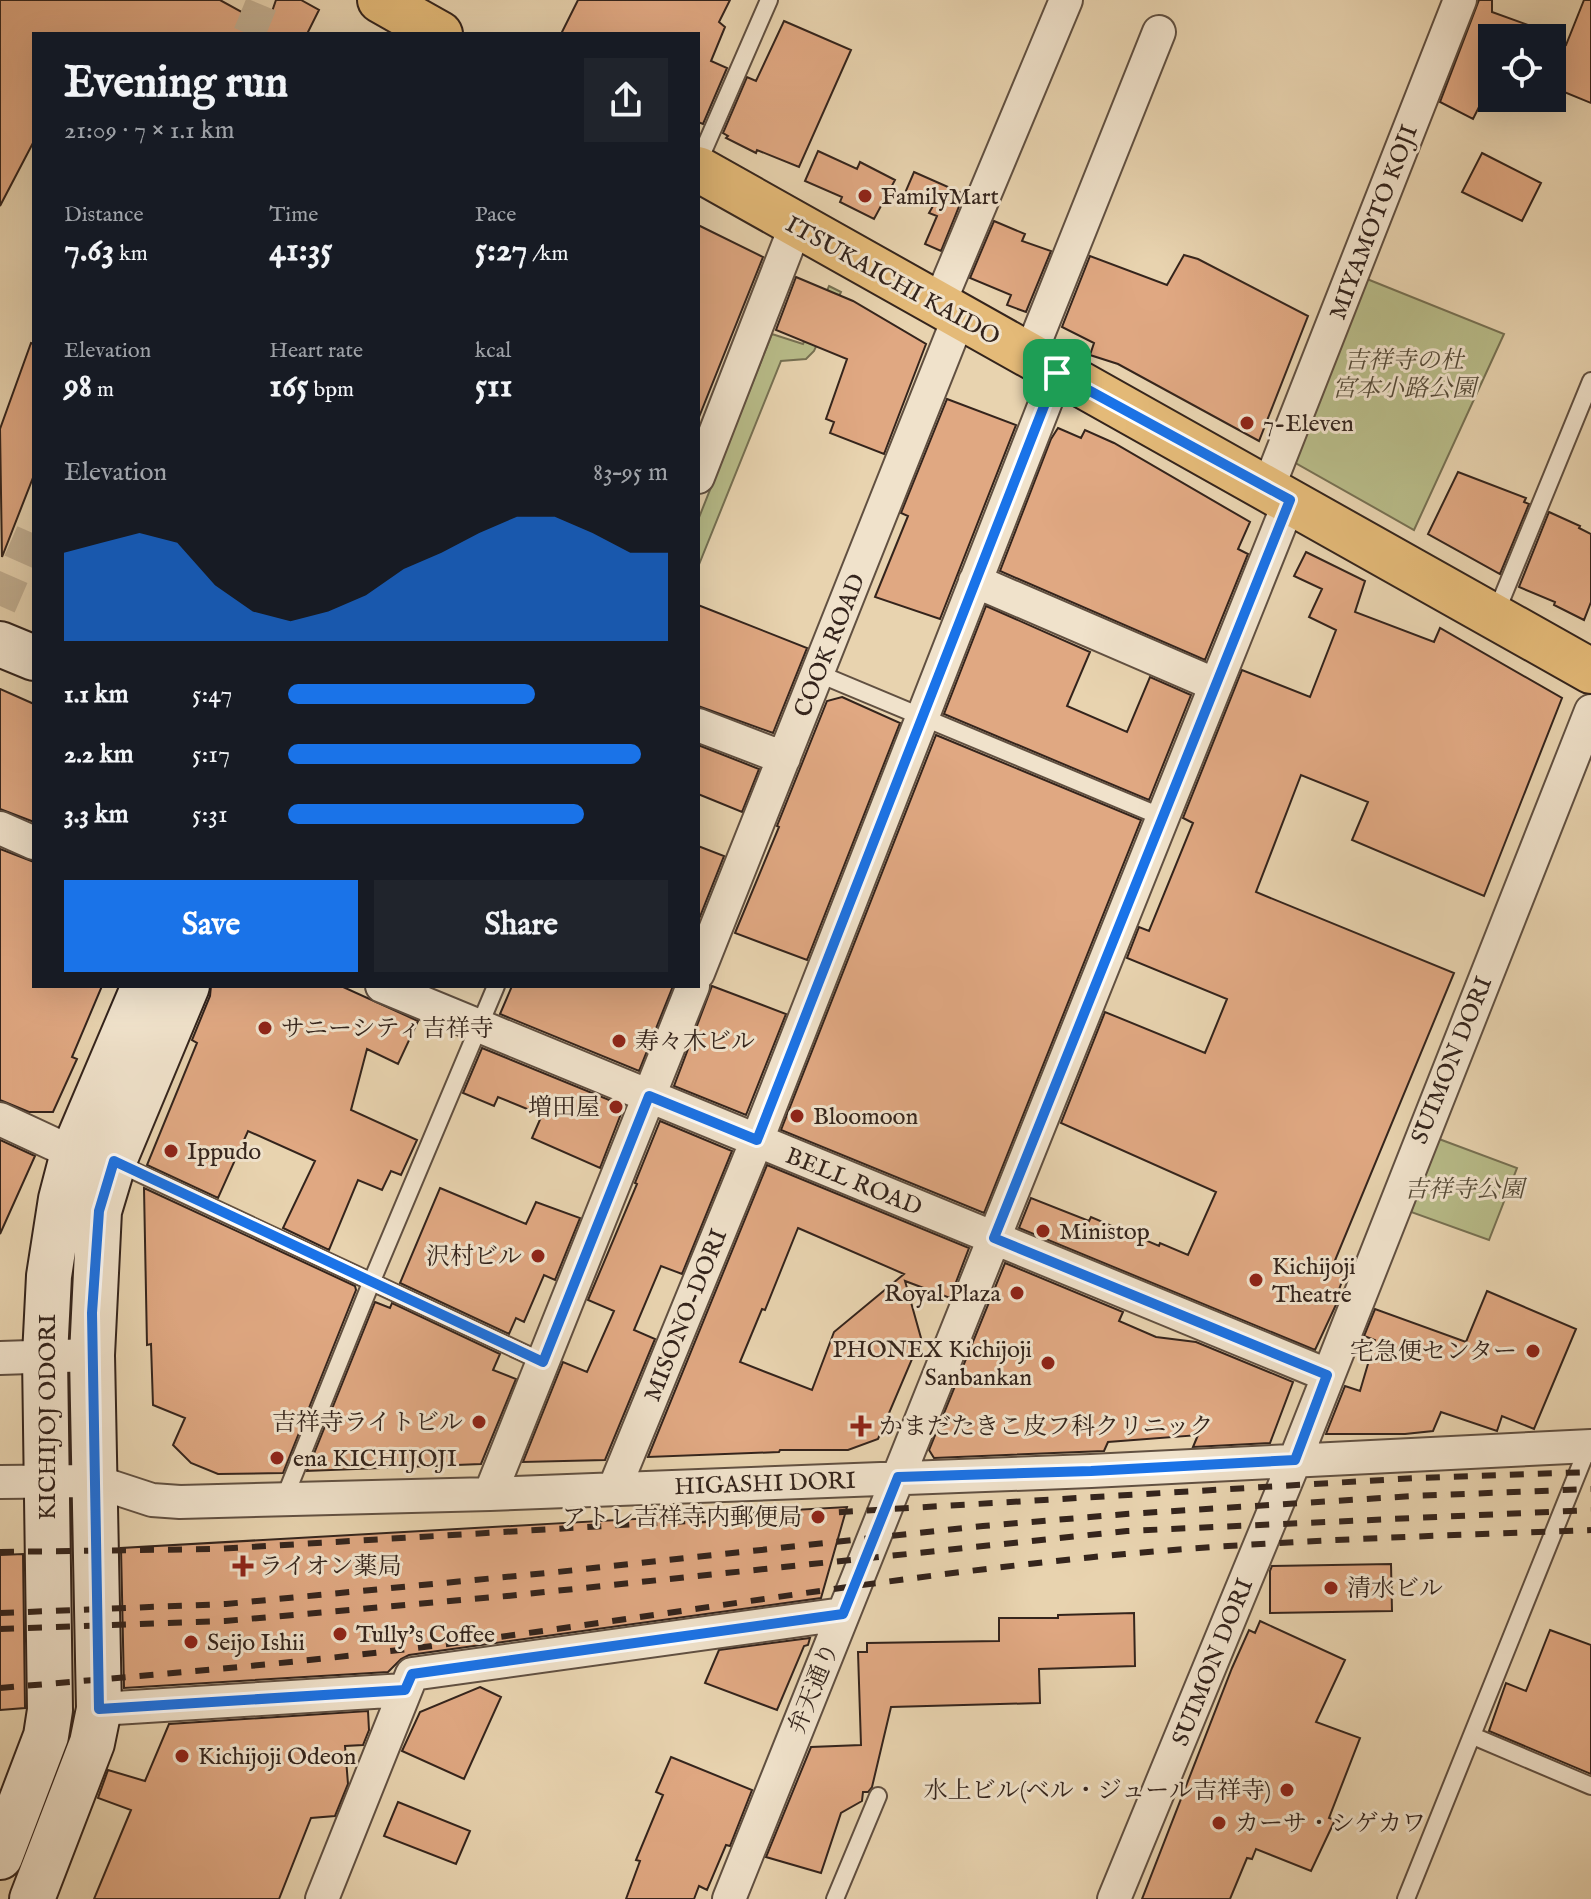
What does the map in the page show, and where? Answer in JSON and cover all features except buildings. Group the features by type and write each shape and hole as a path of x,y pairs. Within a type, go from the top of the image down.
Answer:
{"main road":[{"path":"390,3 437,32"},
{"name":"ITSUKAICHI KAIDO","path":"700,167 948,312 1279,494 1591,671"}],"street":[{"name":"COOK ROAD","path":"700,968 817,673 948,312 1066,0"},
{"name":"MIYAMOTO KOJI","path":"1162,817 1216,685 1279,494 1460,0"},
{"name":"MISONO-DORI","path":"614,1489 757,1140 975,581 1043,365 1159,32"},
{"path":"700,472 796,225"},
{"path":"975,581 1216,685"},
{"path":"0,644 32,657"},
{"name":"SUIMON DORI","path":"1114,1899 1295,1460 1591,711"},
{"path":"700,726 784,758"},
{"name":"弁天通り","path":"729,1899 1162,817"},
{"path":"0,828 32,842"},
{"name":"KICHIJOJ ODORI","path":"32,1899 92,1743 99,1709 92,1355 99,1211 93,1157 143,988"},
{"name":"KICHIJOJ ODORI","path":"0,1857 46,1736 50,1710 45,1356 49,1276 61,1199 93,1157 186,988"},
{"name":"BELL ROAD","path":"387,988 1327,1375"},
{"path":"490,1494 692,988"},
{"path":"0,1119 93,1157"},
{"path":"0,1358 92,1355"},
{"name":"HIGASHI DORI","path":"0,1482 94,1481 152,1500 180,1502 490,1494 1091,1471 1590,1444"},
{"path":"322,1899 412,1674 843,1614"},
{"path":"99,1709 405,1690"}],"lane":[{"path":"700,161 769,0"},
{"path":"1495,616 1591,381"},
{"path":"817,673 1162,817"},
{"path":"284,1499 495,988"},
{"path":"93,1157 543,1362"},
{"path":"1406,1899 1590,1444"},
{"path":"1473,1736 1591,1786"},
{"path":"835,1899 878,1796"}],"green space":[{"name":"吉祥寺の杜 宮本小路公園","path":"1362,277 1504,334 1414,530 1292,461"},
{"path":"829,286 841,292 814,351 806,359 781,361 700,562 700,515 772,334 803,344"},
{"name":"吉祥寺公園","path":"1439,1139 1517,1168 1489,1240 1411,1212"}],"tunnel":[{"path":"250,32 263,0"},
{"path":"0,606 32,533"}],"railway":[{"path":"0,1552 216,1549 1416,1478 1591,1472"},
{"path":"0,1613 226,1604 1126,1514 1413,1496 1591,1489"},
{"path":"0,1629 225,1621 507,1596 1127,1531 1591,1510"},
{"path":"0,1688 416,1648 948,1574 1125,1554 1300,1542 1591,1530"}],"place":[{"name":"FamilyMart","path":"865,196"},
{"name":"7-Eleven","path":"1247,423"},
{"name":"サニーシティ吉祥寺","path":"265,1028"},
{"name":"寿々木ビル","path":"619,1041"},
{"name":"増田屋","path":"616,1107"},
{"name":"Bloomoon","path":"797,1116"},
{"name":"Ippudo","path":"171,1151"},
{"name":"Ministop","path":"1043,1231"},
{"name":"沢村ビル","path":"538,1256"},
{"name":"Kichijoji Theatre","path":"1256,1280"},
{"name":"Royal Plaza","path":"1017,1293"},
{"name":"宅急便センター","path":"1533,1351"},
{"name":"PHONEX Kichijoji Sanbankan","path":"1048,1363"},
{"name":"吉祥寺ライトビル","path":"479,1422"},
{"name":"かまだたきこ皮フ科クリニック","path":"861,1426"},
{"name":"ena KICHIJOJI","path":"277,1458"},
{"name":"アトレ吉祥寺内郵便局","path":"818,1517"},
{"name":"ライオン薬局","path":"243,1566"},
{"name":"清水ビル","path":"1331,1588"},
{"name":"Tully's Coffee","path":"340,1634"},
{"name":"Seijo Ishii","path":"191,1642"},
{"name":"Kichijoji Odeon","path":"182,1756"},
{"name":"水上ビル(ベル・ジュール吉祥寺)","path":"1287,1790"},
{"name":"カーサ・シゲカワ","path":"1219,1823"}],"route":[{"path":"1057,373 1290,500 994,1238 1327,1375 1295,1460 898,1477 843,1614 412,1674 405,1690 99,1709 92,1313 99,1211 114,1161 543,1362 649,1096 757,1140 1057,373"}]}
